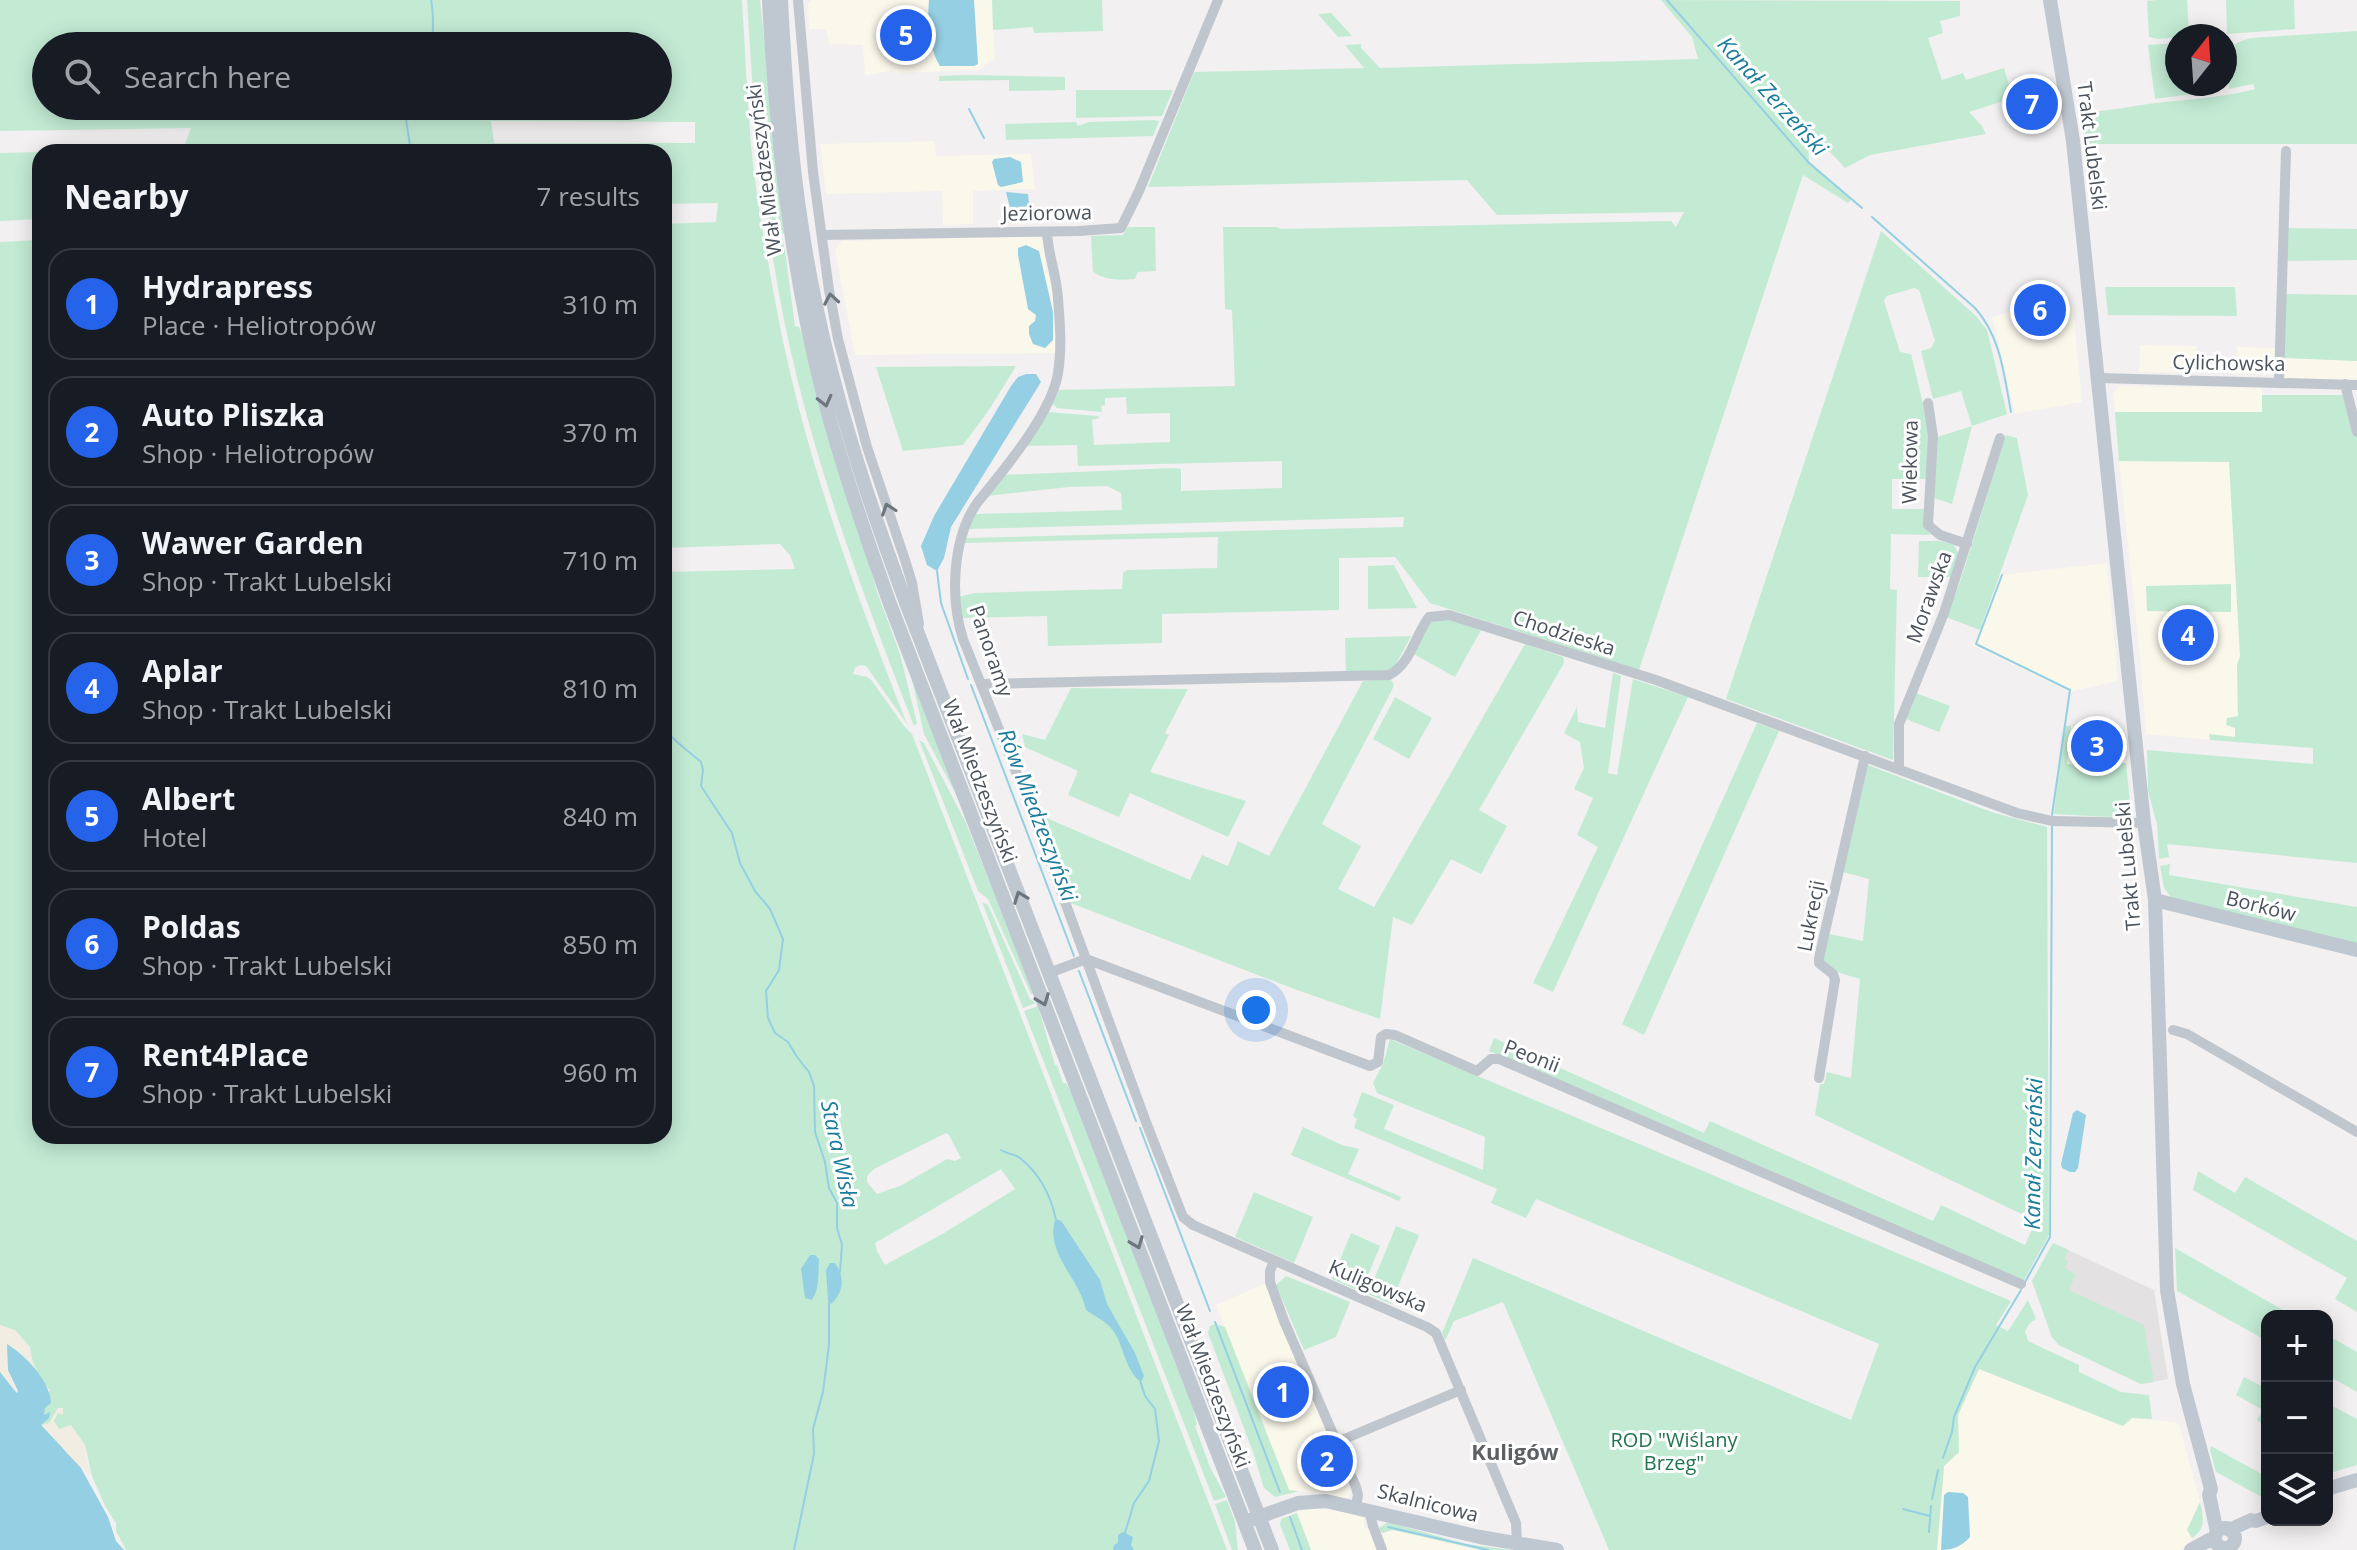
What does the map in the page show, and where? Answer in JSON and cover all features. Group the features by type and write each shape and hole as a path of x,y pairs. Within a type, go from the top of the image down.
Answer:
{"main road":[{"name":"Wał Miedzeszyński","path":"769,0 782,171 807,322 842,462 898,602 912,617 1049,973 1252,1519 1255,1550"},
{"name":"Wał Miedzeszyński","path":"781,0 792,156 814,297 833,380 898,602 897,623 1252,1519 1272,1550"},
{"name":"Trakt Lubelski","path":"2050,0 2073,141 2144,823 2155,900 2166,1277 2183,1384 2211,1489 2217,1495 2224,1541"},
{"path":"897,623 912,617"},
{"name":"Borków","path":"2155,900 2357,950"},
{"path":"2333,1487 2357,1480"},
{"name":"Skalnicowa","path":"1252,1519 1287,1505 1310,1500 1363,1508 1459,1532 1557,1550"},
{"path":"2191,1550 2224,1541 2254,1527 2261,1520"}],"street":[{"name":"Wał Miedzeszyński","path":"798,0 811,157 829,290 867,447 912,583 923,646"},
{"name":"Jeziorowa","path":"822,235 1117,230 1123,226 1218,0"},
{"path":"2279,382 2286,151"},
{"name":"Panoramy","path":"1047,232 1047,251 1058,294 1060,357 1057,379 1051,400 1039,419 973,509 958,553 954,590 958,623 1183,1217 1193,1225 1274,1261"},
{"name":"Cylichowska","path":"2099,378 2357,385"},
{"path":"2345,384 2357,432"},
{"name":"Wiekowa","path":"1928,403 1933,436 1928,525 1940,535 1967,544"},
{"name":"Morawska","path":"1899,769 1899,724 1944,613 2000,438"},
{"name":"Chodzieska","path":"983,684 1389,675 1404,663 1429,617 1449,615 1656,680 2035,818 2144,823"},
{"name":"Lukrecji","path":"1819,1078 1835,980 1833,974 1821,965 1819,958 1865,756"},
{"path":"1049,973 1086,959"},
{"name":"Peonii","path":"1086,959 1366,1065 1374,1066 1378,1062 1381,1037 1386,1034 1395,1035 1477,1071 1491,1059 1499,1059 2021,1284"},
{"path":"2173,1030 2187,1034 2357,1132"},
{"path":"1274,1261 1270,1274 1271,1286 1284,1321 1382,1550"},
{"name":"Kuligowska","path":"1274,1261 1436,1333 1516,1523 1517,1542"},
{"path":"1337,1442 1461,1390"}],"shaded area":[{"path":"811,0 992,0 995,58 978,70 894,73 893,70 865,76 863,45 829,44 826,29 809,29 808,3"},
{"path":"935,141 936,156 1031,154 1035,189 973,191 973,224 943,225 942,191 826,194 820,144"},
{"path":"1039,236 1043,241 1055,299 1057,353 855,355 835,250 842,241"},
{"path":"2055,298 2055,303 2073,307 2082,402 2015,414 1992,317"},
{"path":"2140,345 2197,346 2195,373 2139,372"},
{"path":"2237,347 2278,348 2276,375 2237,374"},
{"path":"2283,358 2357,361 2357,382 2282,379"},
{"path":"2120,386 2262,388 2263,412 2115,412 2113,393"},
{"path":"2119,461 2229,462 2240,656 2237,665 2238,716 2235,737 2210,734 2210,740 2146,734"},
{"path":"2107,563 2118,681 2069,692 1974,646 2001,575"},
{"path":"2071,726 2123,730 2126,763 2111,762 2111,768 2066,764"},
{"path":"2053,1243 2154,1290 2168,1379 2141,1384 2059,1345 2052,1337 2032,1281"},
{"path":"1266,1283 1351,1493 1347,1498 1289,1490 1216,1305"},
{"path":"1979,1369 2122,1426 2132,1418 2179,1424 2204,1516 2199,1532 2181,1550 1937,1550 1944,1466 1959,1452 1958,1415"},
{"path":"1309,1508 1364,1517 1364,1526 1371,1531 1378,1550 1311,1550 1297,1513"},
{"path":"1393,1530 1481,1550 1388,1550 1382,1533"}],"green space":[{"path":"0,0 742,0 753,164 785,350 830,512 907,724 866,666 855,668 853,674 872,681 912,734 1227,1550 126,1550 92,1476 85,1445 80,1459 81,1468 64,1449 24,1435 5,1451 0,1441 50,1391 34,1365 30,1347 0,1325 0,242 32,240 32,1144 672,1144 672,572 795,569 790,555 780,544 672,548 672,224 716,222 718,203 672,204 672,144 185,144 191,128 0,131","holes":["491,121 695,122 695,143 494,143","946,1133 961,1158 955,1161 947,1159 902,1185 877,1194 867,1182 867,1176 874,1169","1001,1169 1015,1189 885,1265 875,1243"]},
{"path":"747,0 760,0 785,234 782,234 764,150 756,140"},
{"path":"992,0 1102,0 1103,31 1034,33 1033,27 993,30"},
{"path":"1661,0 1960,1 1960,16 1940,21 1943,33 1928,38 1942,80 1963,73 1966,80 2004,68 2013,98 1969,112 1986,134 1870,155 1845,168 1832,154 1808,138 1809,161 1852,199 1848,203 1803,175 1639,670 1430,603 1395,557 1339,558 1339,610 1162,614 1162,643 1048,646 1047,616 960,618 958,597 974,593 1122,589 1123,573 1127,570 1217,568 1218,537 962,543 965,538 1403,527 1404,517 968,529 975,514 1122,510 1121,493 1107,486 987,496 1002,475 1174,468 1181,469 1181,491 1282,488 1282,461 1078,466 1077,445 1022,446 1048,412 1098,416 1092,420 1094,445 1170,442 1170,413 1127,414 1126,397 1105,398 1102,412 1057,408 1053,404 1059,390 1235,386 1232,310 1225,309 1223,227 1281,229 1671,221 1676,227 1684,212 1497,215 1467,180 1148,187 1194,72 1364,68 1345,45 1361,44 1361,48 1380,68 1698,59 1692,37"},
{"path":"2187,0 2188,24 2165,24 2165,38 2149,37 2147,1"},
{"path":"2226,0 2294,0 2295,29 2237,33 2237,24 2227,24"},
{"path":"1332,13 1352,36 1338,37 1318,14"},
{"path":"2357,31 2357,144 2086,144 2081,112 2237,96 2237,92 2255,89 2253,84 2237,87 2237,43 2251,38"},
{"path":"2165,44 2165,96 2177,96 2155,99 2148,45"},
{"path":"939,76 1065,77 1065,90 1009,91 1009,80 939,81"},
{"path":"1076,90 1173,90 1162,116 1076,118"},
{"path":"1159,121 1153,136 1006,140 1005,124 1076,122 1078,126 1089,122"},
{"path":"758,150 762,158 784,247 771,249"},
{"path":"32,152 32,219 0,221 0,153"},
{"path":"1128,227 1155,227 1156,271 1138,272 1135,279 1124,280 1093,272 1091,236 1123,235"},
{"path":"2287,228 2357,229 2357,260 2285,261"},
{"path":"1881,231 1976,316 1987,330 2007,414 1972,426 1961,391 1933,399 1921,351 1931,348 1935,341 1919,290 1914,288 1887,296 1884,301 1900,352 1911,354 1929,438 1926,479 1892,479 1892,509 1924,509 1924,523 1930,535 1891,534 1890,589 1897,590 1893,760 1726,699"},
{"path":"785,250 795,326 799,327 806,345 877,592 900,654 917,723 914,726 849,552 796,375 772,252"},
{"path":"2105,287 2235,287 2237,316 2108,315"},
{"path":"2284,294 2357,295 2357,361 2283,358"},
{"path":"1016,366 963,445 903,451 876,367"},
{"path":"2262,395 2344,395 2357,437 2357,863 2167,844 2169,857 2159,859 2157,822 2148,791 2147,750 2313,764 2313,748 2210,740 2209,734 2235,737 2235,728 2226,725 2227,718 2238,716 2237,665 2240,656 2229,462 2119,461 2115,412 2262,412"},
{"path":"1972,426 1952,504 1934,498 1937,437"},
{"path":"2006,435 2017,438 2028,495 1980,630 1946,617"},
{"path":"1919,541 1954,545 1959,555 1951,577 1918,577"},
{"path":"1394,565 1417,608 1368,609 1368,566"},
{"path":"2231,584 2231,612 2147,611 2146,586"},
{"path":"1446,619 1481,630 1455,677 1412,653 1431,622"},
{"path":"1411,636 1390,671 1346,673 1345,638"},
{"path":"1525,644 1563,657 1564,663 1479,810 1507,826 1481,874 1451,859 1412,925 1393,917 1380,1019 1068,902 1035,813 1190,880 1202,855 1228,866 1238,841 1269,856 1363,681 1390,679 1394,684 1392,690 1322,824 1361,846 1338,889 1374,907"},
{"path":"1613,673 1621,676 1608,773 1617,775 1633,679 1688,697 1553,992 1533,983 1598,847 1577,835 1593,798 1574,789 1584,768 1580,742 1564,733 1577,707 1578,722 1605,728"},
{"path":"911,675 959,800 924,734"},
{"path":"1071,688 1188,689 1165,733 1169,735 1150,772 1246,801 1228,837 1130,793 1119,817 1068,795 1078,771 1025,747 1022,734 1045,740"},
{"path":"1916,693 1950,706 1939,732 1906,719"},
{"path":"1395,697 1432,718 1409,759 1373,739"},
{"path":"1757,723 1779,731 1644,1035 1622,1024"},
{"path":"2064,726 2071,726 2067,764 2111,768 2111,762 2126,763 2131,812 2128,818 2054,814"},
{"path":"919,740 924,743 965,821 1035,993 1031,994 988,899 978,891"},
{"path":"1868,765 1991,812 2047,827 2049,1235 2023,1282 1489,1051 1494,1038 1704,1133 1710,1121 1933,1221 1941,1205 2025,1245 2036,1221 1815,1115 1820,1084 1824,1084 1827,1072 1851,1078 1860,979 1840,973 1823,960 1829,934 1863,941 1869,879 1843,872"},
{"path":"2170,864 2169,875 2357,907 2357,944 2171,897 2164,888 2160,866"},
{"path":"982,902 988,905 1030,999 1036,1003 1023,1008"},
{"path":"1038,1006 1055,1065 1063,1083 1076,1100 1189,1393 1195,1426 1210,1467 1226,1497 1214,1501 1024,1011"},
{"name":"ROD \"Wiślany Brzeg\"","path":"1390,1039 2011,1301 1996,1325 2008,1331 2028,1300 2036,1319 2025,1331 2028,1341 2079,1365 2079,1372 2121,1392 2149,1395 2152,1419 2132,1418 2123,1426 1979,1369 1958,1415 1959,1452 1944,1466 1937,1550 1609,1550 1503,1302 1454,1321 1445,1341 1442,1333 1473,1258 1851,1420 1879,1344 1536,1199 1526,1218 1491,1203 1497,1189 1354,1128 1357,1119 1353,1116 1362,1092 1394,1105 1384,1129 1483,1170 1485,1137 1377,1093 1373,1083 1383,1064"},
{"path":"1303,1127 1342,1145 1359,1149 1348,1174 1401,1197 1399,1201 1291,1155"},
{"path":"2198,1171 2235,1193 2245,1177 2357,1241 2357,1312 2335,1299 2347,1278 2193,1190"},
{"path":"1254,1192 1313,1217 1294,1263 1235,1237"},
{"path":"1396,1226 1419,1235 1391,1304 1368,1294"},
{"path":"1351,1233 1380,1246 1361,1292 1332,1279"},
{"path":"2053,1243 2069,1250 2064,1259 2068,1262 2065,1268 2076,1274 2069,1290 2144,1325 2154,1382 2141,1384 2059,1345 2052,1337 2032,1281"},
{"path":"2175,1248 2283,1310 2261,1310 2261,1338 2177,1291"},
{"path":"1286,1276 1350,1302 1336,1337 1304,1350 1276,1285"},
{"path":"1210,1326 1225,1327 1289,1490 1296,1492 1275,1497 1264,1488 1208,1333"},
{"path":"2333,1338 2357,1352 2357,1392 2333,1378"},
{"path":"2244,1377 2261,1386 2261,1409 2236,1395"},
{"path":"2333,1406 2357,1419 2357,1465 2333,1472"},
{"path":"2211,1446 2261,1474 2261,1497 2216,1472"},
{"path":"1227,1500 1235,1522 1238,1550 1232,1550 1215,1504"},
{"path":"2200,1502 2203,1522 2200,1531 2192,1538 2187,1530"},
{"path":"1297,1513 1311,1550 1290,1550 1280,1525 1281,1519"},
{"path":"1388,1522 1465,1544 1512,1550 1481,1550 1393,1530 1382,1533 1379,1528"}],"sand":[{"path":"0,1325 15,1330 30,1347 35,1370 18,1353 8,1370 17,1393 0,1372"},
{"path":"58,1408 63,1408 63,1415 58,1413 54,1421 59,1429 71,1425 85,1445 85,1457 92,1476 41,1425 49,1423"}],"water":[{"path":"929,0 974,0 978,64 940,66 930,34"},
{"path":"1010,157 1021,162 1023,182 1001,187 992,162"},
{"path":"1006,192 1028,194 1030,215 1012,216"},
{"path":"1026,245 1039,251 1053,312 1053,340 1045,348 1033,344 1029,334 1029,326 1036,315 1028,309 1018,255 1018,248"},
{"path":"1036,374 1041,382 951,527 944,558 937,571 927,565 921,546 934,516 1011,386 1018,377"},
{"path":"2077,1110 2086,1115 2078,1168 2070,1172 2061,1164 2073,1113"},
{"path":"1055,1220 1062,1222 1100,1280 1107,1304 1135,1353 1144,1376 1141,1382 1130,1369 1114,1331 1086,1310 1055,1244"},
{"path":"810,1255 819,1259 817,1285 812,1300 805,1298 801,1269"},
{"path":"830,1263 835,1263 842,1279 839,1294 831,1304 828,1301 826,1270"},
{"path":"7,1344 29,1361 41,1377 51,1403 45,1408 44,1415 50,1412 49,1418 41,1425 81,1468 108,1517 116,1541 124,1550 0,1550 0,1372 18,1391 8,1370"},
{"path":"1948,1492 1963,1493 1968,1497 1970,1537 1957,1547 1941,1550 1944,1495"},
{"path":"1123,1532 1133,1537 1131,1545 1134,1550 1113,1550 1118,1543 1118,1535"}],"waterway":[{"name":"Stara Wisła","path":"431,0 432,32"},
{"name":"Kanał Zerzeński","path":"1667,0 1809,163 1862,208"},
{"name":"Rów Miedzeszyński","path":"969,109 984,138"},
{"name":"Stara Wisła","path":"406,120 410,144"},
{"name":"Kanał Zerzeński","path":"1872,217 1984,319 2000,357 2011,412"},
{"name":"Rów Miedzeszyński","path":"937,571 941,603 968,679"},
{"name":"Kanał Zerzeński","path":"2002,575 1976,644 2070,690 2052,815"},
{"name":"Rów Miedzeszyński","path":"971,685 1074,956"},
{"name":"Stara Wisła","path":"672,737 701,762 701,786 732,833 740,863 755,891 770,909 783,939 779,970 766,991 768,1018 775,1033 788,1042 809,1072 814,1086 815,1132 825,1162 829,1188 837,1203 837,1228 842,1245 840,1272"},
{"name":"Kanał Zerzeński","path":"2024,1284 2050,1237 2052,826"},
{"name":"Rów Miedzeszyński","path":"1079,971 1136,1121"},
{"name":"Rów Miedzeszyński","path":"1140,1128 1210,1311"},
{"path":"1001,1150 1018,1157 1039,1178 1056,1220"},
{"name":"Kanał Zerzeński","path":"1943,1458 1954,1417 1975,1367 2021,1290"},
{"name":"Stara Wisła","path":"794,1550 814,1454 813,1429 823,1392 829,1345 829,1303"},
{"name":"Rów Miedzeszyński","path":"1215,1322 1280,1492"},
{"path":"1125,1533 1134,1503 1149,1481 1159,1441 1155,1409 1145,1396 1140,1380"},
{"name":"Kanał Zerzeński","path":"1932,1499 1938,1470"},
{"name":"Kanał Zerzeński","path":"1929,1532 1931,1506"},
{"name":"Kanał Zerzeński","path":"1903,1509 1930,1516"},
{"name":"Rów Miedzeszyński","path":"1290,1517 1302,1550"},
{"name":"Kanał Zerzeński","path":"1388,1527 1488,1550"}],"place":[{"name":"Albert","path":"906,35"},
{"name":"Rent4Place","path":"2032,104"},
{"name":"Poldas","path":"2040,310"},
{"name":"Aplar","path":"2188,635"},
{"name":"Wawer Garden","path":"2097,746"},
{"name":"Hydrapress","path":"1283,1392"},
{"name":"Auto Pliszka","path":"1327,1461"}],"district":[{"name":"Kuligów","path":"1515,1452"}]}
